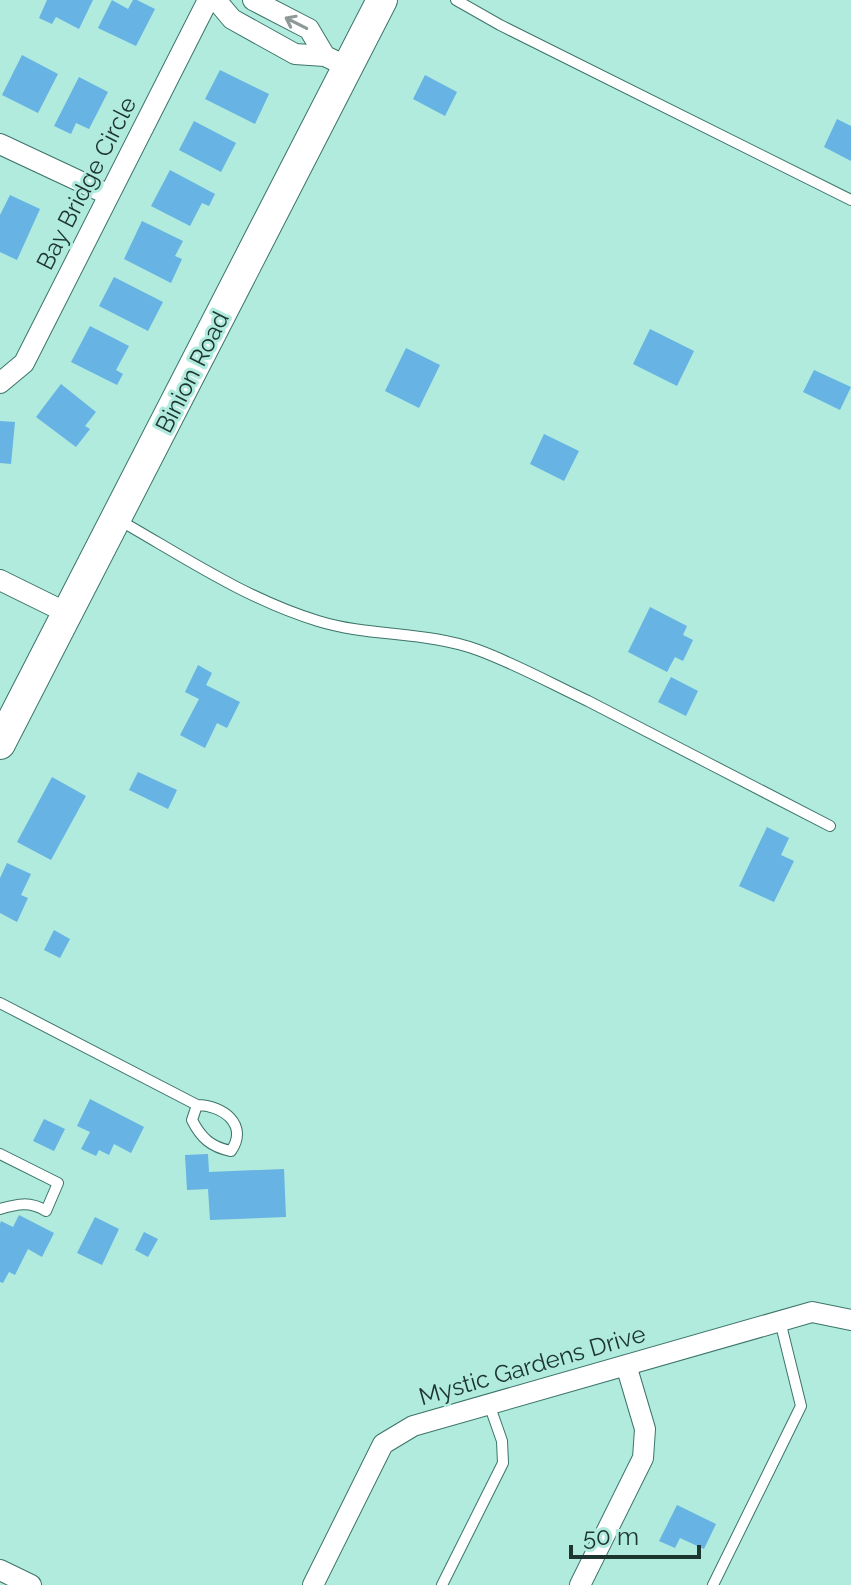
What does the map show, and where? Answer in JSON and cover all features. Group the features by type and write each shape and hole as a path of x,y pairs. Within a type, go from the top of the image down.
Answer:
{"main road":[{"name":"Binion Road","path":"0,744 117,519 336,62 382,0"}],"street":[{"name":"Bay Bridge Circle","path":"0,383 24,363 208,0"},
{"path":"216,0 232,19 295,54 336,62"},
{"path":"253,0 309,29 336,62"},
{"path":"0,144 109,195"},
{"path":"0,580 69,614"},
{"name":"Mystic Gardens Drive","path":"313,1585 383,1444 397,1433 812,1312 851,1320"},
{"path":"580,1585 643,1458 645,1429 626,1365"},
{"path":"0,1570 31,1585"}],"lane":[{"path":"456,0 527,39 851,200"},
{"path":"117,519 231,585 319,622 456,642 483,652 624,719 830,826"},
{"path":"0,1003 197,1105 213,1105 226,1114 238,1130 238,1141 231,1151 206,1142 197,1130 192,1120 197,1105"},
{"path":"0,1154 58,1183 46,1211 38,1205 22,1203 0,1209"},
{"path":"713,1585 801,1406 780,1321"},
{"path":"442,1585 503,1463 502,1441 489,1404"}],"building":[{"path":"47,0 93,0 79,29 56,17 52,24 39,18"},
{"path":"112,0 128,9 133,0 137,0 155,9 136,46 98,28"},
{"path":"22,55 58,74 38,113 2,95"},
{"path":"220,70 269,94 255,124 205,99"},
{"path":"425,75 457,92 445,116 413,99"},
{"path":"79,77 108,92 89,129 76,123 71,134 54,126"},
{"path":"837,119 851,126 851,161 824,147"},
{"path":"194,121 236,143 221,172 179,150"},
{"path":"170,170 215,194 209,206 202,203 190,226 151,206"},
{"path":"10,195 40,209 17,260 0,252 0,215"},
{"path":"142,221 183,241 175,256 182,259 171,283 124,259"},
{"path":"114,277 163,302 148,331 99,306"},
{"path":"90,326 129,346 116,370 123,374 117,385 71,362"},
{"path":"650,329 694,351 677,386 633,364"},
{"path":"406,348 440,365 419,408 385,391"},
{"path":"814,370 851,387 840,410 803,392"},
{"path":"61,384 96,412 85,426 90,429 76,447 36,417"},
{"path":"0,421 15,422 11,464 0,463"},
{"path":"544,434 579,451 564,481 530,464"},
{"path":"650,607 687,626 683,635 693,640 683,661 675,657 667,672 628,652"},
{"path":"198,665 212,673 206,685 240,702 227,728 217,723 205,748 180,735 199,699 185,692"},
{"path":"671,677 698,691 686,716 658,702"},
{"path":"138,772 177,790 168,809 129,790"},
{"path":"52,777 86,796 51,860 17,842"},
{"path":"767,827 789,838 781,855 794,861 774,902 739,886"},
{"path":"7,863 31,874 21,895 28,898 17,922 0,913 0,878"},
{"path":"54,930 70,939 60,958 44,950"},
{"path":"90,1099 144,1127 131,1153 114,1144 109,1155 99,1150 96,1156 81,1149 90,1132 77,1126"},
{"path":"44,1119 65,1129 54,1151 33,1141"},
{"path":"208,1154 209,1172 284,1169 286,1217 210,1220 208,1189 187,1190 185,1155"},
{"path":"19,1215 54,1233 42,1257 28,1249 15,1275 9,1272 3,1283 0,1282 0,1224 1,1221 13,1227"},
{"path":"95,1217 119,1229 102,1265 77,1253"},
{"path":"144,1232 158,1239 148,1257 135,1250"},
{"path":"677,1505 716,1524 704,1549 680,1538 675,1548 659,1541"}]}
